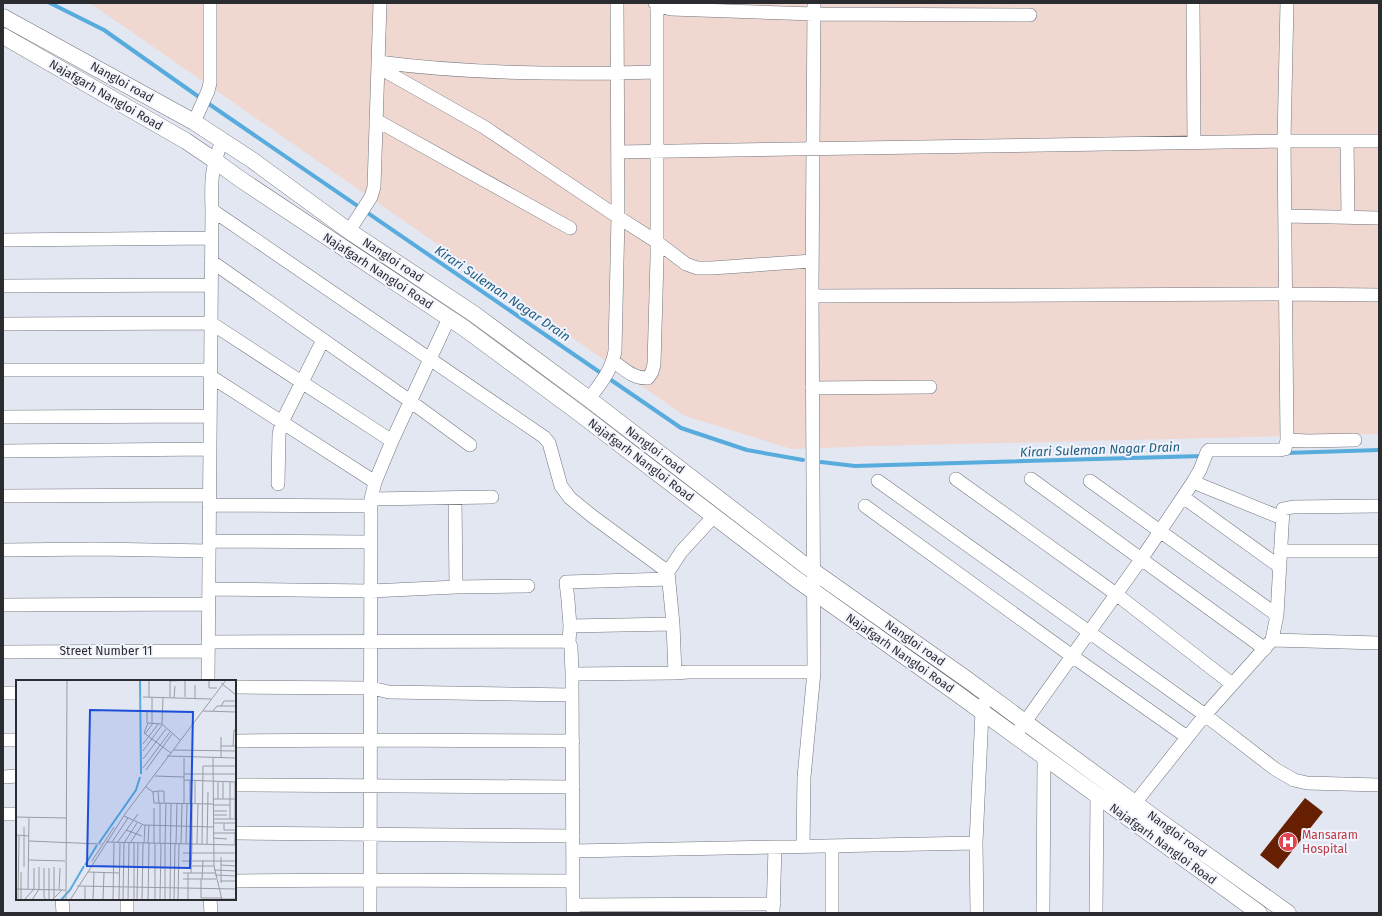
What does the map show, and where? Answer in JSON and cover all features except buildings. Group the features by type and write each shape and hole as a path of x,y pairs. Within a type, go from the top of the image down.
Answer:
{"main road":[{"name":"Nangloi road","path":"3,17 194,122 252,160 349,231 474,314 589,399 813,571 988,695 1288,913"},
{"name":"Najafgarh Nangloi Road","path":"3,36 186,142 449,318 573,408 813,591 1259,913"}],"street":[{"path":"194,122 210,83 210,3"},
{"path":"349,231 371,197 374,187 380,3"},
{"path":"589,399 600,385 612,364 615,351 618,217 617,3"},
{"path":"656,3 663,7 672,9 814,8 1030,15"},
{"path":"612,364 641,378 648,378 652,372 654,356 657,242 656,3"},
{"path":"1193,3 1194,142"},
{"path":"1015,736 1160,532 1193,482 1200,470 1207,452 1211,450 1285,449 1287,440 1284,141 1287,3"},
{"path":"803,846 804,777 814,672 812,261 814,8"},
{"path":"378,64 478,71 559,73 657,72"},
{"path":"378,64 484,126 657,242 686,264 697,268 712,268 812,261"},
{"path":"376,120 570,228"},
{"path":"208,680 212,238 211,185 214,160 222,141"},
{"path":"1347,141 1348,217"},
{"path":"618,152 1194,142 1379,141"},
{"path":"212,210 544,437 549,443 561,486 570,498 668,576"},
{"path":"1285,216 1379,218"},
{"path":"3,240 212,238"},
{"path":"211,261 470,445"},
{"path":"3,286 211,285"},
{"path":"812,296 1379,295"},
{"path":"370,913 371,502 375,482 392,441 449,318"},
{"path":"3,324 211,323 392,441"},
{"path":"278,484 279,434 282,422 323,340"},
{"path":"3,370 210,373 375,482"},
{"path":"812,388 930,387"},
{"path":"3,417 210,416"},
{"path":"1287,440 1355,440"},
{"path":"3,451 210,449"},
{"path":"1031,479 1142,558 1268,644 1379,643"},
{"path":"956,480 1116,594 1232,684"},
{"path":"878,481 1205,715 1274,770 1294,780 1307,783 1379,785"},
{"path":"1090,481 1277,615"},
{"path":"1193,482 1282,518"},
{"path":"3,496 371,502 492,497"},
{"path":"1183,497 1280,567"},
{"path":"455,498 456,587"},
{"path":"865,506 1072,656 1187,737"},
{"path":"1135,803 1205,715 1268,644 1277,615 1283,509 1287,507 1379,506"},
{"path":"675,673 673,624 668,576 681,552 714,516"},
{"path":"3,550 371,542"},
{"path":"1280,552 1379,551"},
{"path":"668,576 566,582 572,674 573,909 774,908 775,847"},
{"path":"208,589 371,591 456,587 528,586"},
{"path":"3,605 208,604"},
{"path":"570,626 673,624"},
{"name":"Street Number 11","path":"3,652 371,641 569,642"},
{"path":"572,674 814,672"},
{"path":"236,687 370,688 389,692 572,695"},
{"path":"3,693 16,693"},
{"path":"977,913 976,843 982,712 988,695"},
{"path":"3,740 16,740"},
{"path":"236,741 572,741"},
{"path":"1044,758 1044,913"},
{"path":"3,776 16,776"},
{"path":"236,785 573,787"},
{"path":"1096,913 1097,796"},
{"path":"3,814 16,814"},
{"path":"236,833 573,836"},
{"path":"573,851 976,843"},
{"path":"832,846 832,913"},
{"path":"236,881 573,881"},
{"path":"62,900 63,913"},
{"path":"127,900 127,913"},
{"path":"210,900 211,913"}],"shaded area":[{"path":"90,3 1379,3 1379,434 792,449 685,416"}],"waterway":[{"name":"Kirari Suleman Nagar Drain","path":"50,3 104,30 199,97"},
{"name":"Kirari Suleman Nagar Drain","path":"209,104 681,428 747,450 803,460"},
{"name":"Kirari Suleman Nagar Drain","path":"1285,453 1379,450"},
{"name":"Kirari Suleman Nagar Drain","path":"821,462 855,466 1203,456"}],"place":[{"name":"Mansaram Hospital","path":"1288,842"}]}
